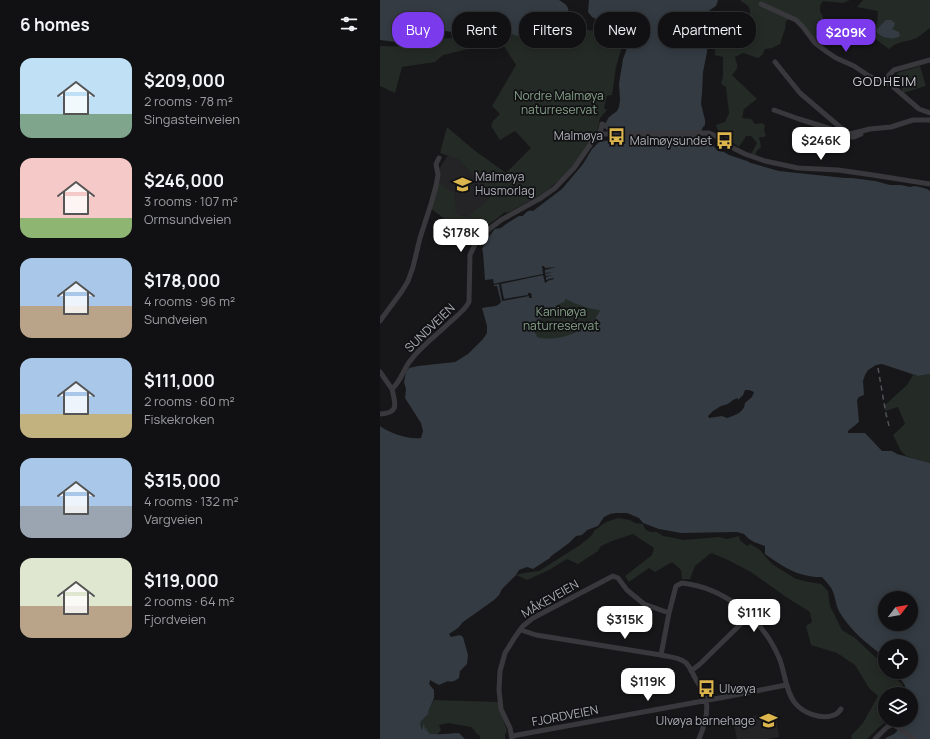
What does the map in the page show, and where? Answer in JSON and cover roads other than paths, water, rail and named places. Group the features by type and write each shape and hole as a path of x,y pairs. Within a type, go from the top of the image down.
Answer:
{"street":[{"path":"761,4 796,20 815,43 827,52 854,66 869,76 890,84 919,109 930,113"},
{"path":"886,82 888,75 894,70 930,60"},
{"path":"775,62 800,93 842,129 850,134 918,119 930,120"},
{"path":"774,110 831,128 847,137 857,136 866,130"},
{"name":"SUNDVEIEN","path":"392,389 399,382 403,372 415,354 467,306 469,302 470,255 477,240 501,220 541,198 555,188 574,168 590,145 600,134 602,124 609,128 613,134"},
{"name":"SUNDVEIEN","path":"600,134 714,134 725,144 745,154 772,163 798,168 838,170 930,184"},
{"path":"381,319 408,281 436,186 438,175 436,164 439,158"},
{"path":"380,372 392,389 395,403 394,408 388,414 380,414"},
{"name":"MÅKEVEIEN","path":"512,737 510,728 501,707 499,692 500,671 505,653 514,637 527,622 613,576 618,578 630,592 644,604 669,613"},
{"path":"661,655 676,586 682,583 701,587 719,594 750,615 774,647 782,664 786,684 792,699 798,706 809,713 828,716 836,714 841,709"},
{"path":"691,671 750,615"},
{"path":"520,630 536,635 677,658 686,663 700,685 706,700 706,718 699,739"},
{"name":"FJORDVEIEN","path":"512,737 786,684"},
{"path":"875,739 893,724 914,739"}],"railway":[{"path":"878,368 889,426"}],"place":[{"name":"Malmøya","path":"616,136"},
{"name":"Malmøysundet","path":"725,141"},
{"name":"Malmøya Husmorlag","path":"462,184"},
{"name":"Ulvøya","path":"706,689"},
{"name":"Ulvøya barnehage","path":"768,721"}],"district":[{"name":"GODHEIM","path":"885,81"}],"park label":[{"name":"Nordre Malmøya naturreservat","path":"559,103"},
{"name":"Kaninøya naturreservat","path":"561,319"}]}
